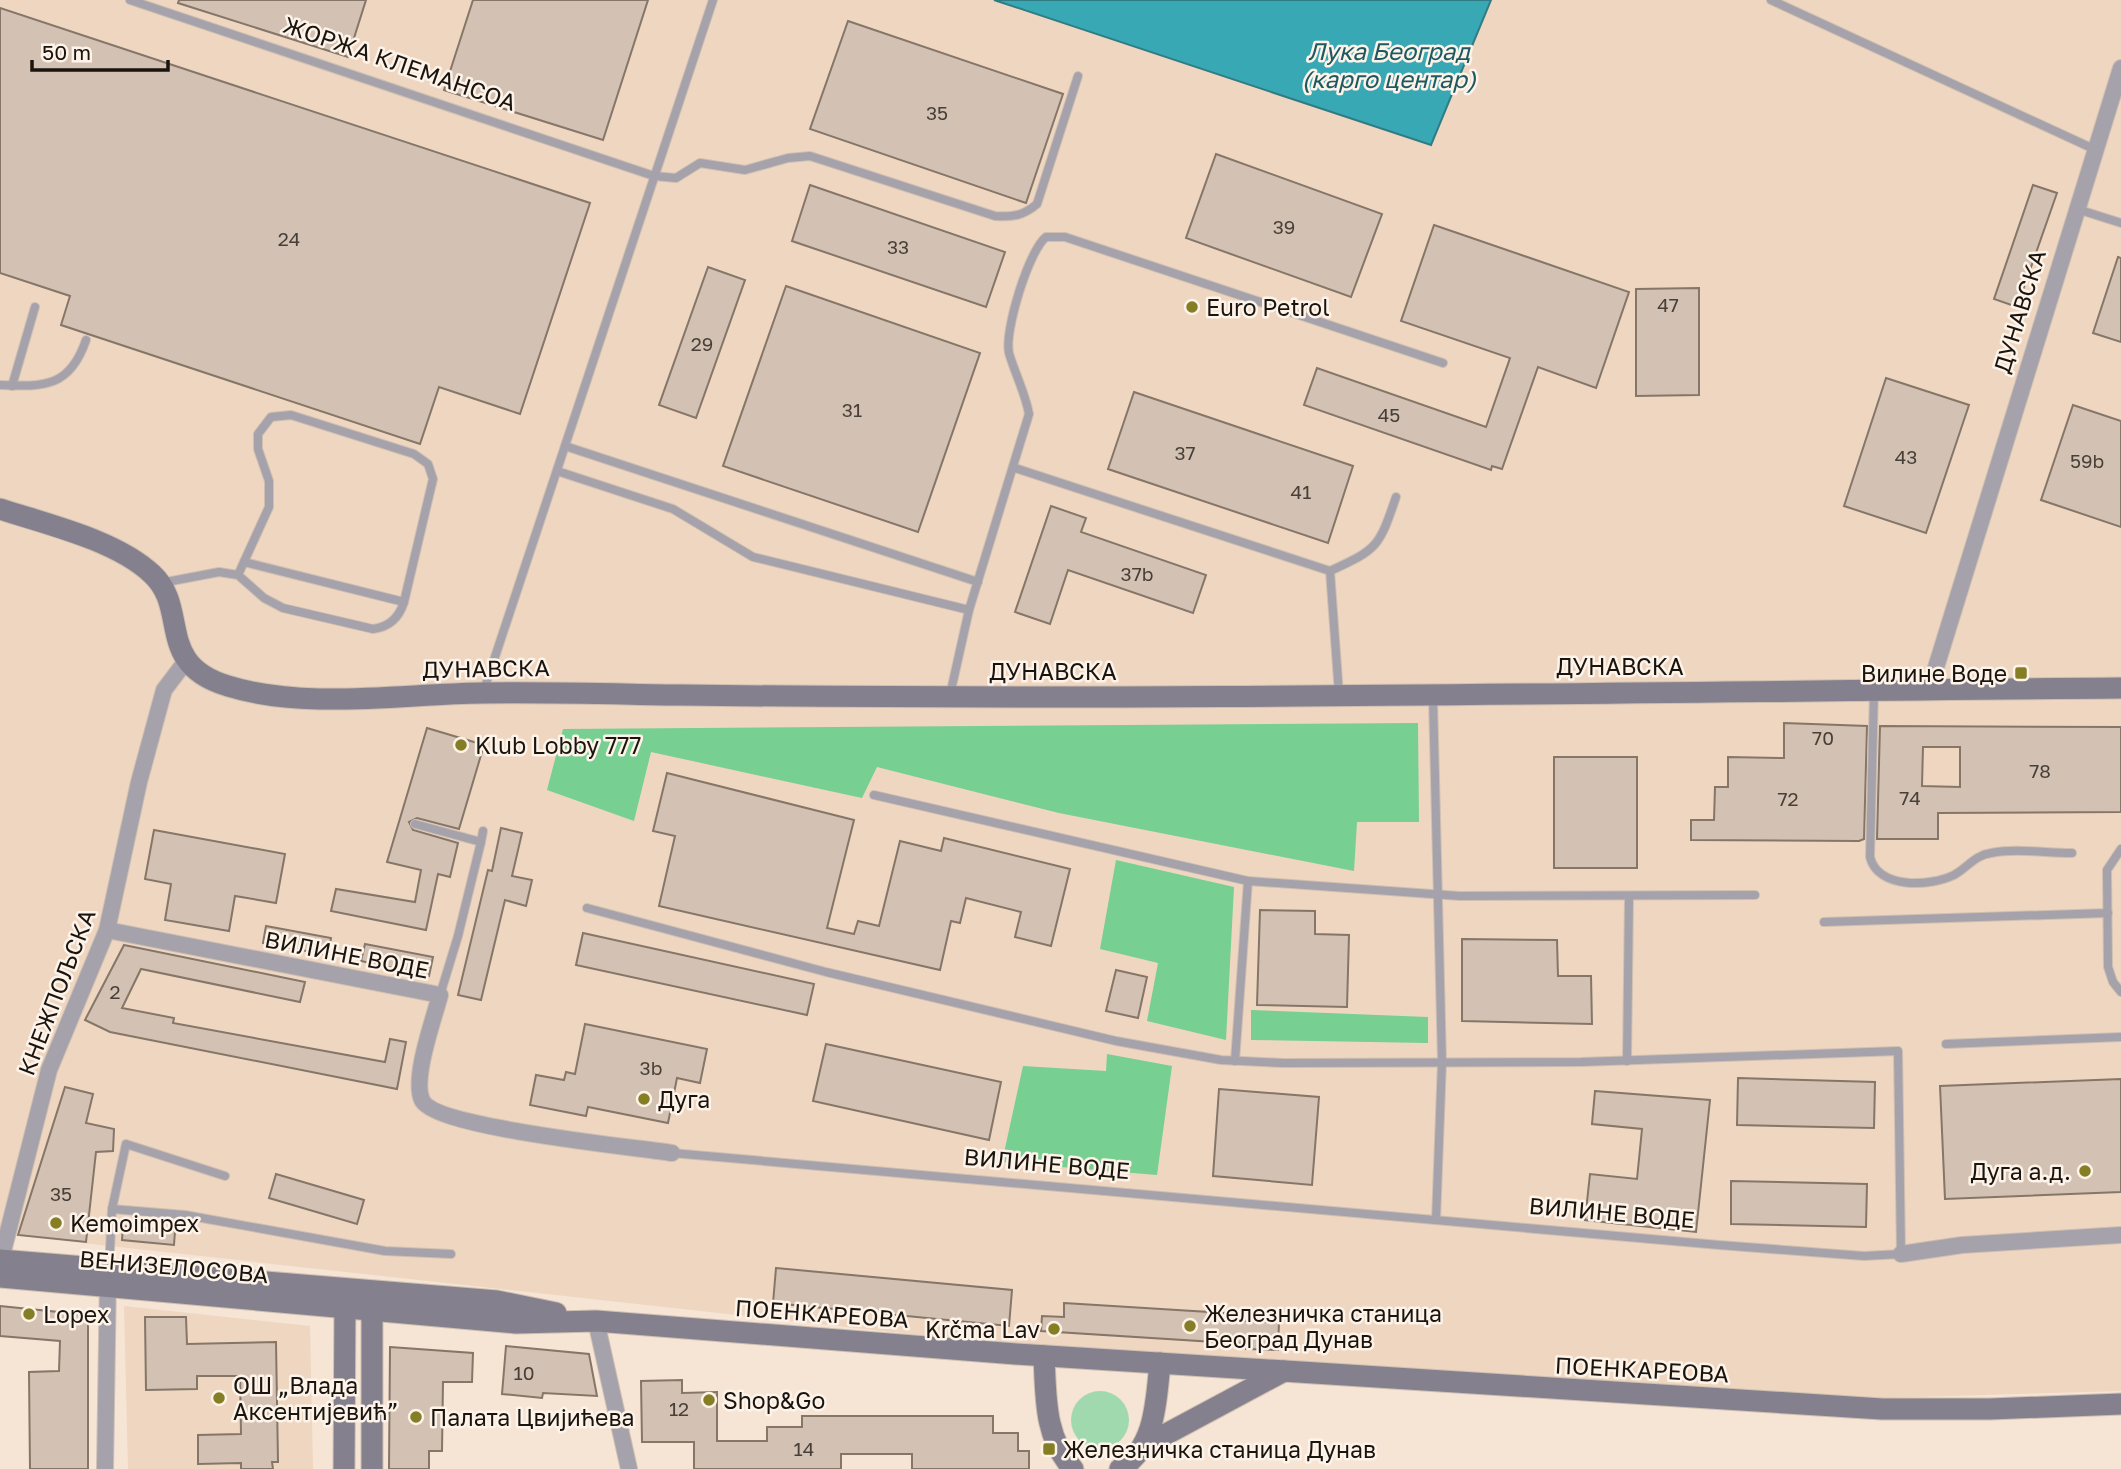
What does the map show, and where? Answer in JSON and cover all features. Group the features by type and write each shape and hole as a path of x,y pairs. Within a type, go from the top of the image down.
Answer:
{"street":[{"name":"ДУНАВСКА","path":"1929,690 2121,68"},
{"path":"0,509 86,538 128,558 160,584 186,661"},
{"name":"ДУНАВСКА","path":"186,661 219,683 257,692 330,698 484,693 949,698 2121,688"},
{"name":"КНЕЖПОЉСКА","path":"0,1261 49,1070 107,930 139,782 162,699 167,684 186,661"},
{"name":"ВИЛИНЕ ВОДЕ","path":"107,930 440,995 419,1078 421,1098 427,1107 439,1114 506,1130 672,1153"},
{"name":"ВИЛИНЕ ВОДЕ","path":"1901,1254 1962,1245 2121,1235"},
{"name":"ВЕНИЗЕЛОСОВА","path":"0,1261 108,1278 345,1298"},
{"name":"ВЕНИЗЕЛОСОВА","path":"0,1277 108,1278"},
{"path":"105,1469 108,1278"},
{"path":"344,1469 345,1298"},
{"name":"ПОЕНКАРЕОВА","path":"345,1298 497,1301 596,1321 1044,1356 1882,1409 1990,1409 2121,1404"},
{"path":"372,1300 372,1469"},
{"path":"596,1321 629,1469"},
{"path":"1044,1356 1051,1436 1073,1469"},
{"path":"1144,1446 1154,1412 1160,1363"},
{"path":"1120,1469 1144,1446 1284,1371"}],"lane":[{"name":"ЖОРЖА КЛЕМАНСОА","path":"130,0 654,176"},
{"path":"484,693 713,0"},
{"path":"1771,0 2096,150"},
{"path":"654,176 676,178 700,163 745,170 810,156 995,216 1013,217 1027,213 1037,204 1078,76"},
{"path":"2077,209 2121,223"},
{"path":"949,698 969,610 1015,468 1029,414 1026,396 1009,351 1008,335 1034,251 1046,237 1065,237 1443,363"},
{"path":"12,386 35,307"},
{"path":"0,385 36,386 69,374 79,361 86,340"},
{"path":"160,584 219,572 238,575 257,593 283,608 373,629 393,621 404,602 433,479 428,464 414,453 291,415 271,417 258,435 258,449 269,481 269,507 238,575"},
{"path":"565,446 978,582"},
{"path":"1015,468 1330,571 1375,547 1382,538 1396,497"},
{"path":"557,471 673,509 752,557 969,610"},
{"path":"244,562 404,602"},
{"path":"1330,571 1339,695"},
{"path":"1874,690 1870,858 1873,868 1881,876 1894,881 1940,880 1987,853 2072,853"},
{"path":"1433,694 1442,1062 1436,1220"},
{"path":"874,795 1248,881 1438,894 1629,897 1755,895"},
{"path":"415,824 481,842"},
{"path":"440,995 458,936 483,831"},
{"path":"2121,849 2107,870 2108,967 2113,982 2121,992"},
{"path":"1235,1060 1248,881"},
{"path":"1627,1060 1629,897"},
{"path":"587,908 826,972 1116,1041 1235,1060 1627,1060 1898,1051 1901,1254"},
{"path":"1824,922 2108,913"},
{"path":"1946,1044 2121,1037"},
{"path":"108,1278 112,1209 126,1144 225,1176"},
{"name":"ВИЛИНЕ ВОДЕ","path":"672,1153 1864,1256 1901,1254"},
{"path":"112,1209 185,1215 385,1251 451,1254"}],"shaded area":[{"path":"0,0 2121,0 2121,1391 1881,1398 1056,1350 0,1234"},
{"name":"ОШ „Влада Аксентијевић”","path":"124,1306 310,1326 313,1469 128,1469"}],"green space":[{"path":"1418,723 1419,822 1357,822 1354,871 1059,813 877,767 862,798 651,752 634,821 547,790 563,729"},
{"path":"1116,860 1234,887 1226,1040 1147,1021 1158,963 1100,949"},
{"path":"1251,1010 1428,1017 1428,1043 1251,1040"},
{"path":"1107,1054 1172,1066 1157,1175 1002,1162 1023,1066 1106,1071"},
{"path":"1094,1391 1106,1391 1116,1395 1125,1404 1129,1426 1121,1441 1106,1449 1094,1449 1084,1445 1075,1436 1071,1426 1071,1414 1075,1404 1084,1395"}],"water":[{"name":"Лука Београд (карго центар)","path":"994,0 1491,0 1431,145"}],"building":[{"path":"179,0 366,0 348,57 178,3"},
{"path":"473,0 648,0 603,140 444,90"},
{"path":"0,8 590,203 520,414 439,387 420,444 61,325 70,296 0,273"},
{"path":"848,21 1063,94 1026,203 810,129"},
{"path":"1216,154 1382,214 1351,297 1186,238"},
{"path":"810,185 1005,252 986,307 792,241"},
{"path":"2033,185 2057,193 2017,307 1994,299"},
{"path":"1434,225 1629,292 1596,388 1538,367 1502,469 1492,466 1491,470 1304,405 1317,368 1486,427 1510,358 1401,321"},
{"path":"2118,257 2121,258 2121,342 2093,333"},
{"path":"708,267 745,280 696,418 659,405"},
{"path":"786,286 980,353 918,532 723,466"},
{"path":"1699,288 1699,395 1636,396 1636,289"},
{"path":"1886,378 1969,405 1926,533 1844,506"},
{"path":"1134,392 1353,466 1328,543 1108,469"},
{"path":"2073,405 2121,421 2121,527 2041,500"},
{"path":"1051,506 1086,518 1081,532 1206,575 1193,613 1068,570 1050,624 1015,612"},
{"path":"1784,723 1867,726 1864,839 1691,840 1691,820 1714,820 1715,787 1728,787 1728,757 1784,758"},
{"path":"1880,726 2121,727 2121,812 1938,813 1938,839 1877,839","holes":["1923,747 1960,747 1960,787 1922,786"]},
{"path":"427,728 484,745 459,829 417,818 409,822 413,830 458,843 450,877 438,874 426,930 331,911 336,889 415,902 421,870 387,862"},
{"path":"1554,757 1637,757 1637,868 1554,868"},
{"path":"667,773 854,820 827,928 854,934 858,921 879,926 900,841 941,851 944,838 1070,869 1051,946 1015,937 1021,912 966,898 960,923 951,921 940,970 659,906 675,836 653,831"},
{"path":"501,828 522,833 512,876 532,880 526,906 505,900 481,1000 458,995 488,870 492,871"},
{"path":"154,830 285,854 276,903 235,896 229,931 165,920 171,884 145,879"},
{"path":"1260,910 1315,911 1315,934 1349,935 1347,1007 1257,1005"},
{"path":"266,926 331,938 328,955 263,943"},
{"path":"583,933 814,984 807,1015 576,965"},
{"path":"1462,939 1557,940 1558,976 1591,976 1592,1024 1462,1021"},
{"path":"365,944 433,957 429,976 361,961"},
{"path":"124,945 305,982 300,1002 141,969 122,1008 174,1018 173,1023 385,1062 390,1039 406,1042 397,1089 110,1032 85,1020"},
{"path":"1116,970 1147,977 1138,1018 1106,1011"},
{"path":"585,1024 707,1049 700,1083 677,1078 668,1123 588,1107 586,1116 530,1105 536,1075 564,1080 566,1072 575,1074"},
{"path":"826,1044 1001,1082 989,1140 813,1101"},
{"path":"1738,1078 1875,1082 1874,1128 1737,1125"},
{"path":"2121,1079 2121,1192 1945,1199 1940,1086"},
{"path":"65,1087 93,1094 86,1123 114,1129 113,1151 96,1152 86,1242 18,1235"},
{"path":"1219,1089 1319,1097 1312,1185 1213,1176"},
{"path":"1595,1091 1710,1100 1696,1232 1585,1220 1590,1174 1637,1179 1642,1129 1592,1124"},
{"path":"276,1174 364,1200 357,1224 269,1198"},
{"path":"1731,1181 1867,1184 1866,1227 1731,1224"},
{"path":"123,1226 175,1231 174,1245 122,1240"},
{"path":"776,1268 1012,1290 1009,1326 773,1303"},
{"path":"1064,1303 1241,1314 1240,1321 1279,1322 1278,1350 1246,1349 1246,1344 1041,1331 1042,1316 1064,1317"},
{"path":"0,1306 88,1315 88,1469 30,1469 29,1372 59,1371 60,1341 0,1336"},
{"path":"145,1317 186,1317 187,1344 276,1342 278,1462 272,1462 273,1469 241,1469 241,1463 198,1464 198,1435 241,1434 240,1376 197,1376 197,1389 146,1390"},
{"path":"506,1346 589,1354 597,1396 543,1393 542,1398 502,1394"},
{"name":"Палата Цвијићева","path":"390,1347 473,1353 472,1382 443,1382 442,1451 429,1451 429,1469 389,1469"},
{"path":"682,1380 682,1393 717,1392 717,1441 767,1441 767,1427 802,1427 802,1416 993,1416 993,1433 1018,1433 1018,1451 1029,1451 1029,1469 912,1469 912,1454 841,1454 841,1469 694,1469 694,1442 642,1442 641,1381"}],"place":[{"name":"Euro Petrol","path":"1192,307"},
{"name":"Вилине Воде","path":"2021,673"},
{"name":"Klub Lobby 777","path":"461,745"},
{"name":"Дуга","path":"644,1099"},
{"name":"Дуга а.д.","path":"2085,1171"},
{"name":"Kemoimpex","path":"56,1223"},
{"name":"Lopex","path":"29,1314"},
{"name":"Железничка станица Београд Дунав","path":"1190,1326"},
{"name":"Krčma Lav","path":"1054,1329"},
{"name":"ОШ „Влада Аксентијевић”","path":"219,1398"},
{"name":"Shop&Go","path":"709,1400"},
{"name":"Палата Цвијићева","path":"416,1417"},
{"name":"Железничка станица Дунав","path":"1049,1449"}]}
